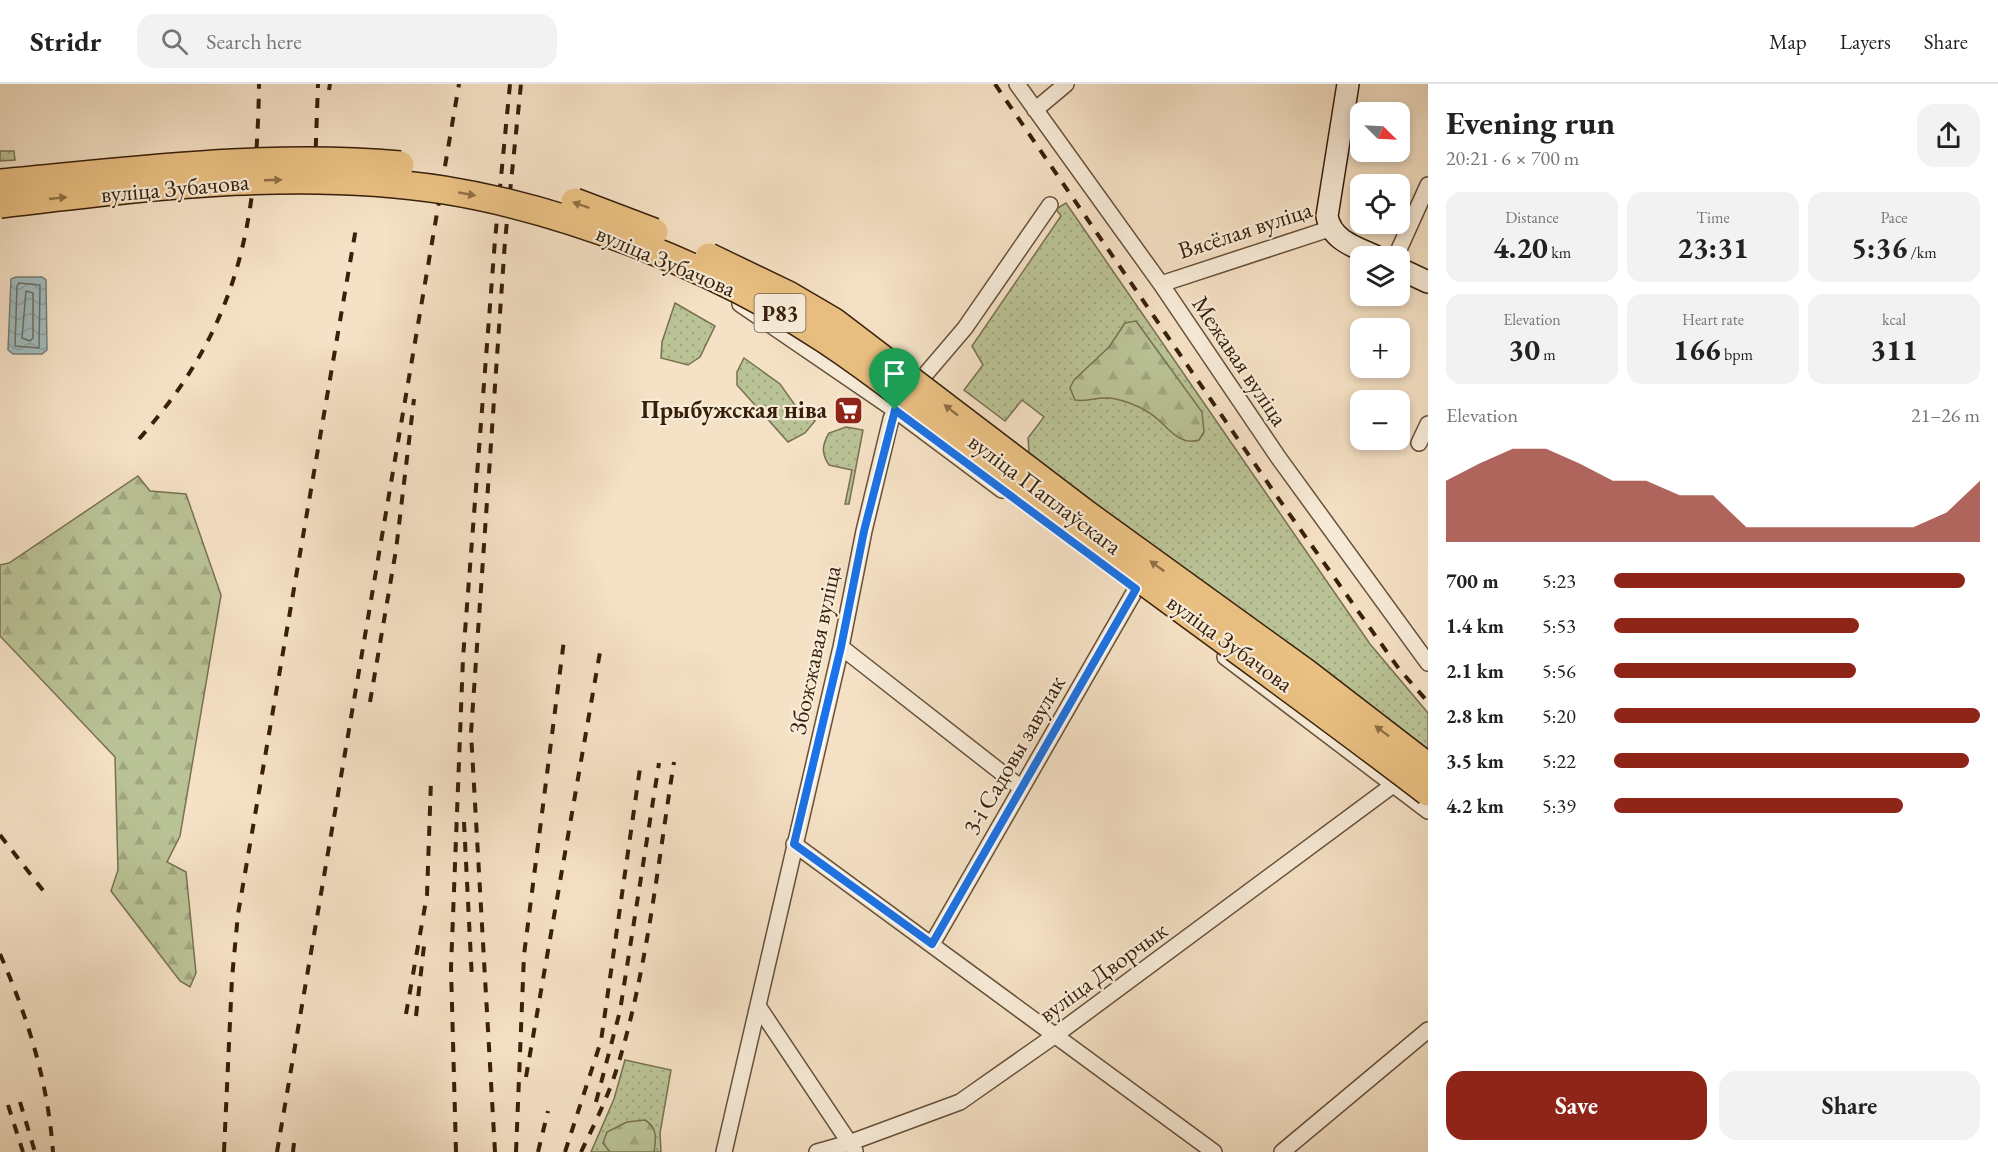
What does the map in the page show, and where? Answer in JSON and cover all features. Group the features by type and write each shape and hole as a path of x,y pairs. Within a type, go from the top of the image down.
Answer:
{"highway":[{"name":"вуліца Зубачова","path":"0,183 231,163 360,162 427,169 523,187 567,199 651,231 788,295 834,322 1086,514 1306,674 1428,767"},
{"name":"вуліца Зубачова","path":"0,204 242,181 358,181 447,190 518,205 560,217 654,252 716,280 824,339 1075,531 1294,689 1428,792"}],"street":[{"name":"Межавая вуліца","path":"1017,84 1161,284 1278,457 1425,652"},
{"path":"1035,110 1066,84"},
{"path":"1329,229 1327,216 1348,84"},
{"path":"1401,246 1428,185"},
{"name":"Збожжавая вуліца","path":"724,1152 841,647 864,531 895,410 965,328 1050,205"},
{"name":"Вясёлая вуліца","path":"1161,284 1329,229 1342,240 1354,246"},
{"name":"вуліца Паплаўскага","path":"627,231 712,270 732,300 767,321 895,410 1136,589 1428,811"},
{"path":"1410,274 1428,282"},
{"path":"1419,444 1428,424"},
{"name":"3-і Садовы завулак","path":"932,944 1020,787 1136,589"},
{"path":"841,647 1020,787"},
{"name":"вуліца Дворчык","path":"817,1152 852,1148 960,1102 1057,1034 1393,785"},
{"path":"794,844 1057,1034 1214,1152"},
{"path":"758,1006 852,1148"},
{"path":"1282,1152 1428,1030"}],"green space":[{"path":"0,151 14,151 15,160 0,161"},
{"path":"1066,203 1370,644 1428,713 1428,786 1032,492 1028,438 1044,417 1022,400 1005,421 964,390 983,365 972,346 1061,216 1056,209"},
{"path":"675,303 715,326 700,357 688,365 661,358 662,342"},
{"path":"1136,321 1202,412 1204,432 1199,440 1184,440 1178,437 1148,412 1123,401 1104,398 1075,400 1070,388 1074,380 1109,347 1125,323"},
{"path":"744,358 780,384 797,408 815,421 805,433 788,442 737,385 737,372"},
{"path":"846,427 863,430 849,504 845,504 852,470 829,465 823,449 829,433"},
{"path":"138,476 150,491 186,494 221,595 180,836 167,862 186,872 196,973 190,987 180,981 111,891 118,870 115,757 0,636 0,565 9,563"},
{"path":"625,1060 671,1070 660,1133 661,1152 591,1152 614,1099"},
{"path":"645,1120 654,1130 654,1152 610,1152 603,1143 607,1132 627,1122"}],"water":[{"path":"42,277 46,280 47,350 42,354 13,354 8,350 11,279"}],"railway":[{"path":"139,439 172,398 199,357 220,316 235,274 246,231 253,185 259,84"},
{"path":"315,168 318,84"},
{"path":"329,90 330,84"},
{"path":"277,1152 459,84"},
{"path":"456,1152 451,968 463,658 495,240 510,84"},
{"path":"495,1152 471,733 505,241 521,84"},
{"path":"995,84 1276,495 1399,669 1428,702"},
{"path":"224,1152 232,978 238,914 356,228"},
{"path":"370,702 396,550 414,399"},
{"path":"516,1152 524,955 564,640"},
{"path":"526,1077 600,652"},
{"path":"565,1152 601,1041 641,761"},
{"path":"581,1152 617,1068 636,994 651,916 674,762"},
{"path":"596,1102 620,1011 659,763"},
{"path":"406,1014 427,895 431,780"},
{"path":"464,822 472,980"},
{"path":"0,835 45,893"},
{"path":"416,1016 424,946"},
{"path":"0,954 28,1026 35,1051 47,1101 53,1152"},
{"path":"20,1102 35,1152"},
{"path":"8,1105 23,1152"},
{"path":"538,1152 548,1111"},
{"path":"293,1152 294,1143"}],"place":[{"name":"Прыбужская ніва","path":"848,410"}],"route":[{"path":"895,410 1136,589 1020,787 932,944 794,844 841,647 864,531 895,410"}]}
